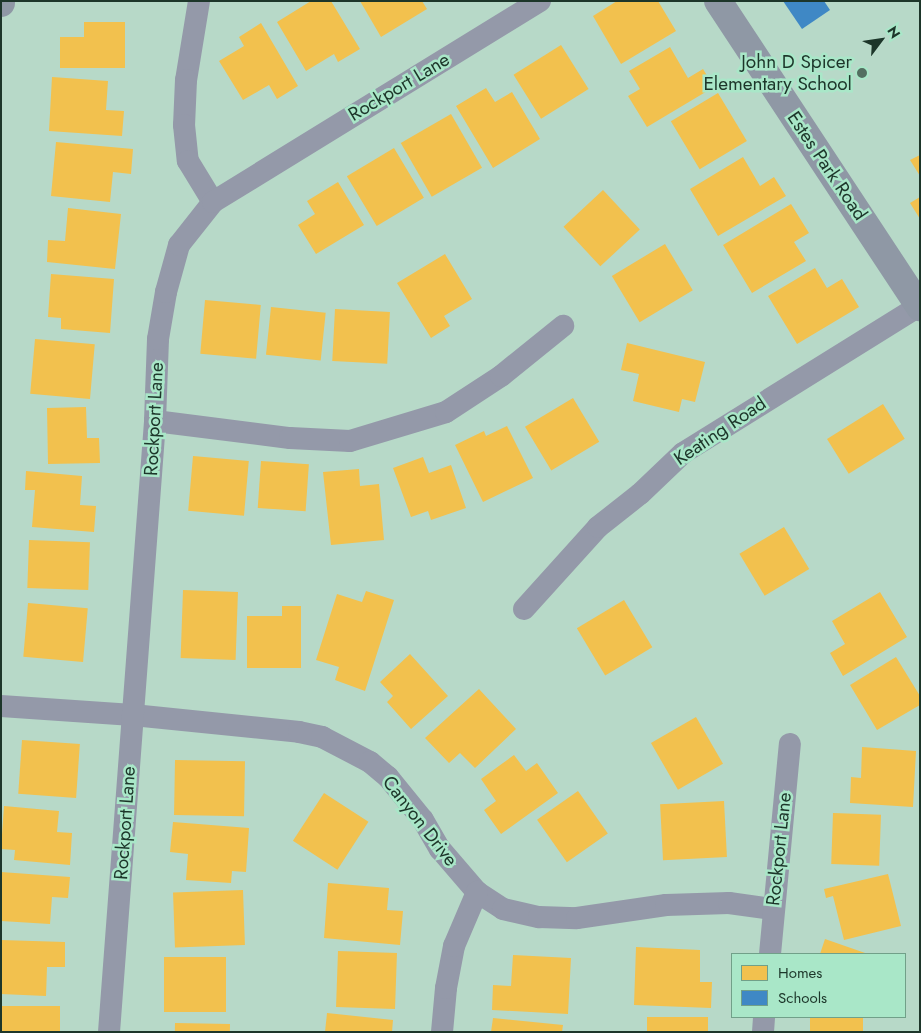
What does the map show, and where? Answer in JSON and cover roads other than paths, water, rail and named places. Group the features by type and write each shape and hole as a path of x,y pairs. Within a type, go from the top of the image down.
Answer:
{"street":[{"path":"199,1 186,80 184,124 188,160 213,202"},
{"name":"Rockport Lane","path":"109,1032 134,715 158,339 166,292 179,245 213,202 540,1"},
{"name":"Estes Park Road","path":"718,1 919,306"},
{"name":"Keating Road","path":"524,609 598,527 640,494 683,453 919,306"},
{"path":"154,421 290,438 350,441 446,412 501,376 563,326"},
{"name":"Canyon Drive","path":"1,706 134,715 299,732 322,737 370,762 388,777 423,820 440,849 477,892 504,909 539,917 577,918 666,904 729,903 773,909"},
{"name":"Rockport Lane","path":"770,953 790,744"},
{"path":"442,1032 446,988 454,946 477,892"},
{"path":"763,1032 764,1018"}],"place":[{"name":"John D Spicer Elementary School","path":"862,73"}]}
